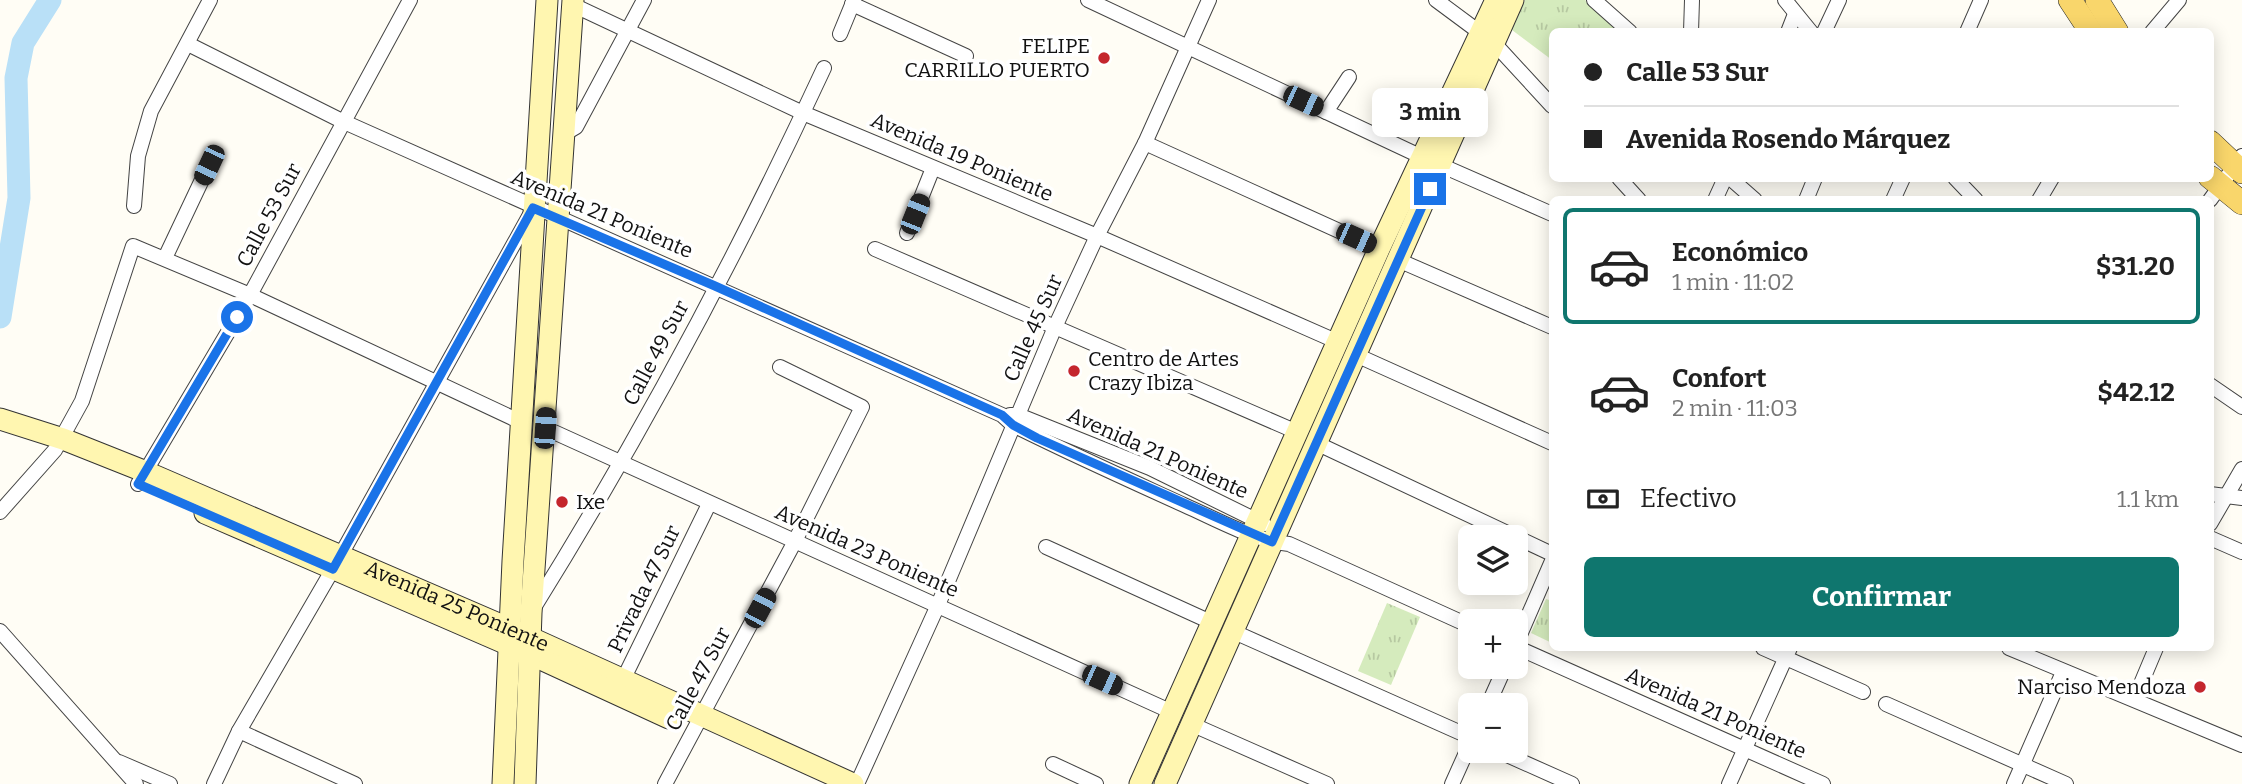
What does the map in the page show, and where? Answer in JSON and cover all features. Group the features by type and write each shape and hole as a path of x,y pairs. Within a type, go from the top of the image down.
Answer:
{"main road":[{"path":"503,784 533,208 547,0"},
{"path":"1488,38 1496,0"},
{"path":"1165,784 1191,724 1254,527 1379,249 1431,161 1488,38 1514,0"},
{"path":"2070,0 2088,28"},
{"path":"2097,0 2114,28"},
{"path":"525,784 531,613 573,3"},
{"path":"2214,145 2240,165"},
{"path":"1140,784 1172,712 1222,627 1279,539 1316,443 1398,260 1431,161"},
{"path":"2213,188 2242,203"},
{"name":"Avenida 25 Poniente","path":"6,427 59,444 142,478 531,646 698,723 818,784"},
{"name":"Avenida 25 Poniente","path":"698,723 855,784"}],"street":[{"path":"134,206 138,156 151,111 210,0"},
{"name":"Calle 53 Sur","path":"142,478 250,295 410,0"},
{"path":"564,134 576,127 644,0"},
{"path":"1088,0 1431,161 1549,213"},
{"name":"Calle 45 Sur","path":"855,784 938,605 1011,418 1097,236 1145,143 1209,0"},
{"path":"1436,0 1488,38 1549,103"},
{"path":"1594,0 1626,28"},
{"path":"1691,28 1692,0"},
{"path":"1784,0 1808,28"},
{"path":"1826,28 1839,0"},
{"path":"1969,28 1981,0"},
{"path":"2155,28 2179,0"},
{"path":"840,34 853,2 967,56"},
{"name":"Avenida 19 Poniente","path":"573,3 803,113 1097,236 1338,342"},
{"path":"1790,28 1796,14"},
{"name":"Avenida 21 Poniente","path":"188,44 342,121 533,208 1011,418 1150,468 1254,527 1458,621"},
{"name":"Calle 49 Sur","path":"531,613 621,463 715,286 824,68"},
{"path":"1326,112 1349,77"},
{"path":"1145,143 1379,249"},
{"path":"165,258 209,165"},
{"path":"2213,188 2240,165"},
{"path":"907,233 933,168"},
{"path":"1623,182 1635,196"},
{"path":"1732,182 1750,196"},
{"path":"1959,182 1972,196"},
{"path":"214,784 239,731 337,562 533,208"},
{"path":"0,512 59,444 82,401 133,246 250,295 521,422"},
{"path":"875,249 1297,432"},
{"path":"1398,260 1549,326"},
{"path":"1356,355 1549,442"},
{"name":"Calle 47 Sur","path":"665,784 794,542 862,407 780,368"},
{"path":"2214,387 2240,401"},
{"name":"Avenida 23 Poniente","path":"545,428 1172,712"},
{"path":"1316,443 1549,553"},
{"path":"2218,495 2242,469"},
{"path":"2218,495 2242,498"},
{"name":"Privada 47 Sur","path":"620,687 709,503"},
{"path":"2214,540 2242,552"},
{"path":"1046,547 1458,732"},
{"path":"1528,618 1549,568"},
{"path":"0,631 136,784"},
{"name":"Avenida 21 Poniente","path":"1528,651 1823,784"},
{"path":"2016,651 2063,672 2135,698 2242,745"},
{"path":"2135,698 2155,651"},
{"path":"1729,784 1788,652 1863,692"},
{"path":"2014,784 2063,672"},
{"path":"1886,704 2066,784"},
{"path":"1191,724 1327,784"},
{"path":"239,731 355,784"},
{"path":"115,760 170,784"},
{"path":"1452,784 1461,763"},
{"path":"1525,763 1572,784"},
{"path":"1053,764 1096,784"}],"green space":[{"path":"1525,0 1585,0 1618,28 1549,28 1549,58 1512,30"},
{"path":"1546,599 1549,600 1549,642 1531,633"},
{"path":"1387,603 1420,617 1391,685 1358,671"}],"waterway":[{"path":"0,317 19,198 16,78 23,43 50,0"}],"place":[{"name":"FELIPE CARRILLO PUERTO","path":"1104,58"},
{"name":"Centro de Artes Crazy Ibiza","path":"1074,371"},
{"name":"Ixe","path":"562,502"},
{"name":"Narciso Mendoza","path":"2200,687"}],"route":[{"path":"237,317 138,484 333,569 533,208 912,374 1002,415 1013,425 1037,438 1272,542 1430,189"}]}
